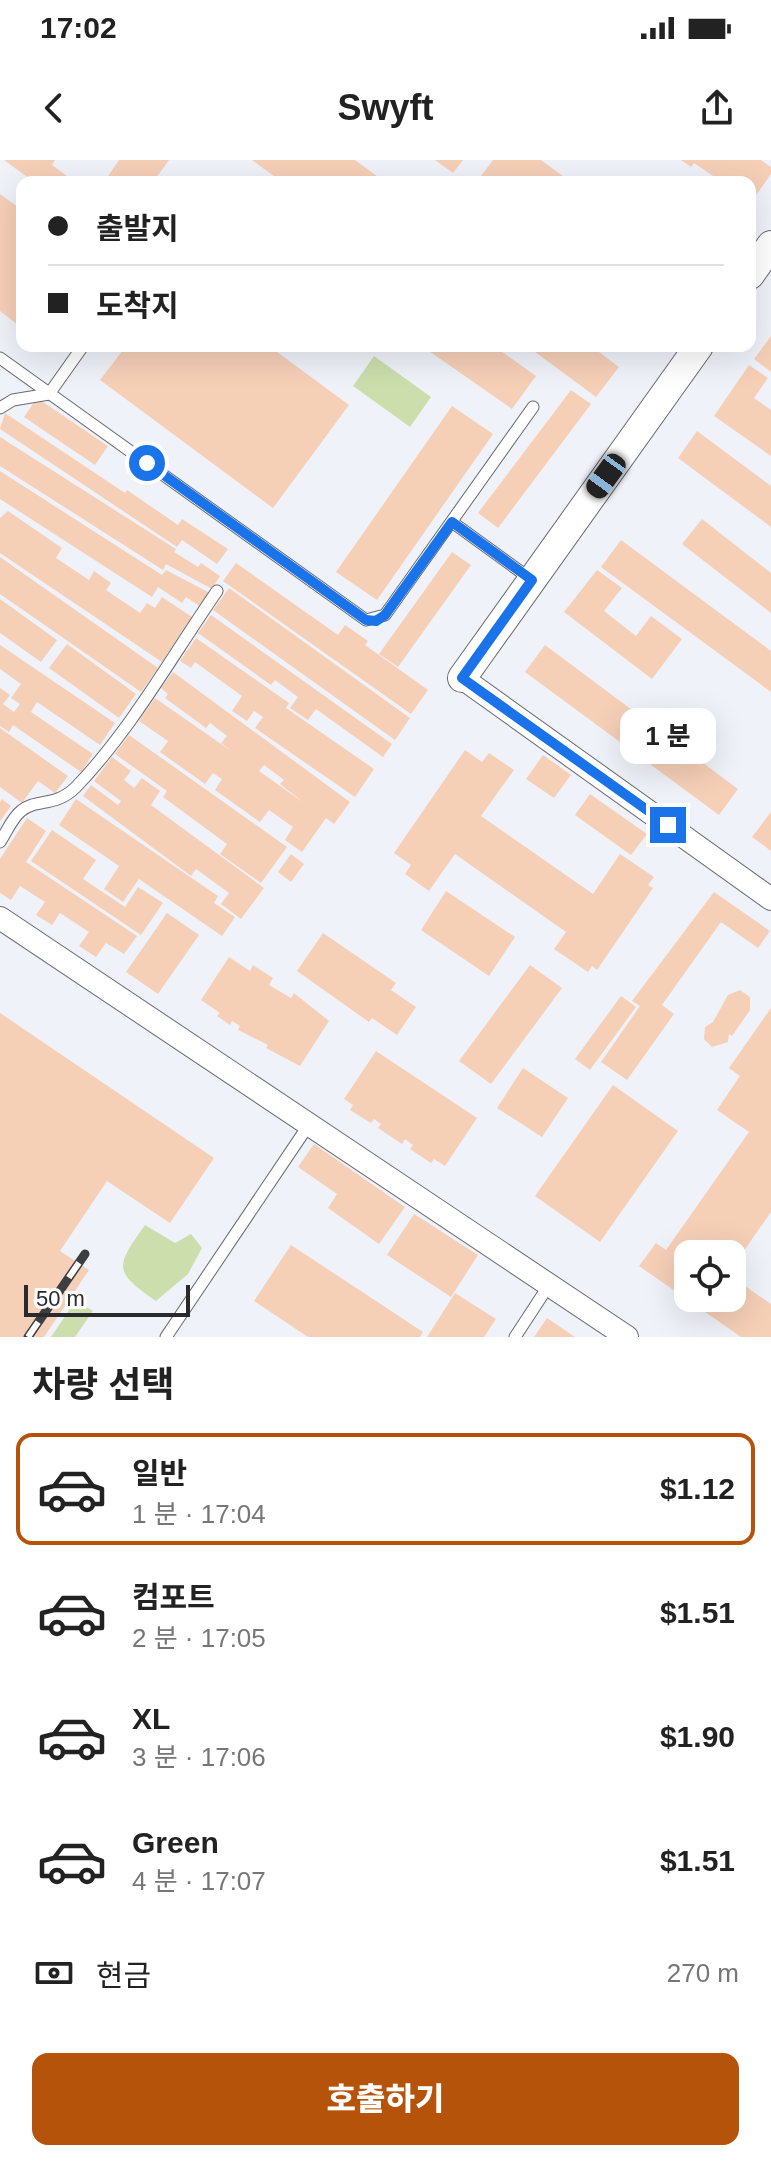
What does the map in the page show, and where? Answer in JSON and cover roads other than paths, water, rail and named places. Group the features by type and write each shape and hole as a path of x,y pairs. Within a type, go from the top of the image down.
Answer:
{"street":[{"path":"756,266 771,245"},
{"path":"695,352 462,678 771,899"},
{"path":"0,918 627,1337"}],"lane":[{"path":"0,408 13,400 49,394 79,352"},
{"path":"0,358 366,620 376,621 385,615 533,407"},
{"path":"452,522 532,580"},
{"path":"0,842 21,811 36,804 54,803 72,791 98,763 217,591"},
{"path":"166,1337 310,1123"},
{"path":"515,1337 549,1285"}],"railway":[{"path":"28,1337 85,1254"}]}
